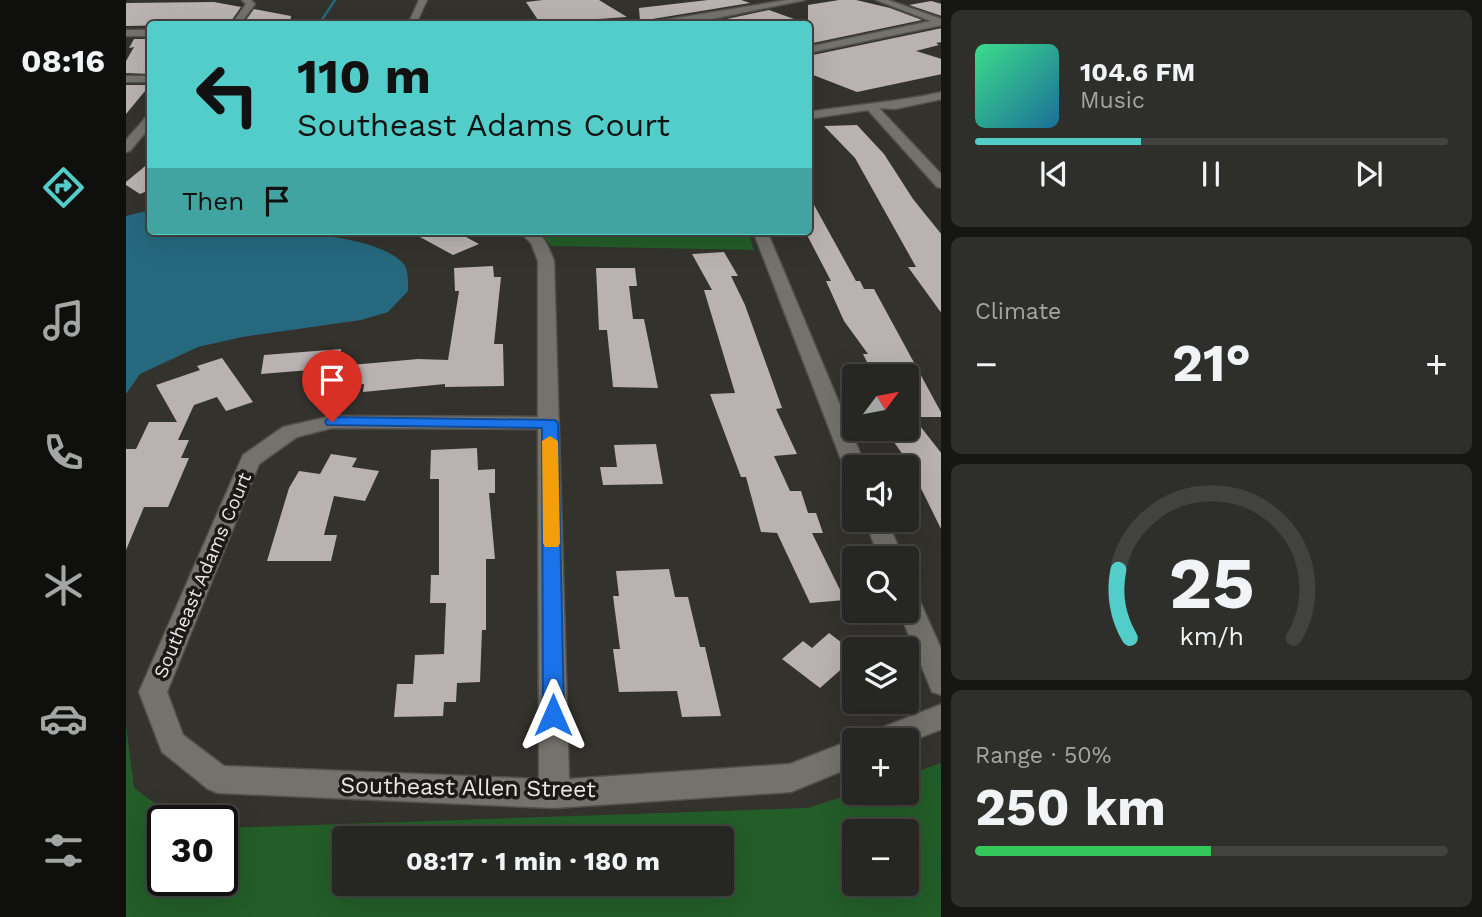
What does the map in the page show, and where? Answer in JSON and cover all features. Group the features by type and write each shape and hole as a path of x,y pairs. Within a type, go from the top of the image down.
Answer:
{"street":[{"path":"239,21 251,8 251,4 246,0"},
{"path":"413,21 423,0"},
{"path":"672,21 801,0"},
{"path":"880,0 941,22"},
{"path":"812,49 941,22"},
{"path":"126,33 147,33"},
{"path":"126,79 147,79"},
{"path":"877,105 884,100 941,88"},
{"path":"812,115 877,105 895,106 941,95"},
{"path":"877,105 940,181"},
{"path":"128,144 147,123"},
{"path":"128,144 147,142"},
{"path":"531,235 538,241 547,261 554,794"},
{"path":"762,235 850,455"},
{"name":"Southeast Adams Court","path":"172,743 153,692 250,460 290,432 332,422 550,423"},
{"path":"916,623 941,684"},
{"path":"912,728 941,716"},
{"name":"Southeast Allen Street","path":"172,743 218,779 554,794 791,778 842,757"}],"green space":[{"path":"543,235 749,235 754,250 551,246"},
{"path":"126,726 134,788 157,805 147,805 147,896 238,896 238,827 808,808 842,797 842,805 919,805 919,771 941,763 941,917 126,917"}],"water":[{"path":"147,211 147,235 318,235 352,240 380,249 401,261 408,275 408,291 388,312 361,320 242,337 198,347 140,374 126,394 126,216"}],"building":[{"path":"599,0 627,17 539,21 526,2"},
{"path":"708,0 741,0 750,3 640,21 639,8"},
{"path":"856,0 890,8 922,20 812,43 812,21 808,21 808,5"},
{"path":"931,1 941,4 941,16 909,5"},
{"path":"214,2 241,7 231,21 147,21 147,26 126,26 126,3"},
{"path":"254,9 291,16 290,21 245,21"},
{"path":"769,10 794,19 781,21 717,21"},
{"path":"941,28 941,42 936,43 939,45 916,51 941,59 941,74 857,92 812,75 812,55"},
{"path":"134,39 147,39 147,74 126,73 126,61 134,47 129,48"},
{"path":"126,85 147,85 147,89 126,114"},
{"path":"857,125 884,154 913,199 941,234 941,313 908,267 916,267 855,158 824,126"},
{"path":"147,164 147,191 140,194 126,185 126,182"},
{"path":"812,201 856,281 860,281 864,289 874,289 915,364 868,364 863,354 868,354 844,321 826,281 831,281 808,237 812,235"},
{"path":"416,235 462,235 479,244 453,255"},
{"path":"724,252 738,276 731,276 745,305 782,408 776,409 797,454 774,456 790,491 801,491 808,513 816,513 823,533 812,533 842,594 842,600 810,603 777,533 761,532 746,477 741,477 710,394 735,393 704,290 712,290 692,254"},
{"path":"493,266 494,277 501,277 494,344 503,344 504,386 445,387 445,384 363,392 364,384 308,389 310,370 261,374 264,355 341,349 340,366 418,359 448,360 459,291 455,291 454,268"},
{"path":"596,268 635,268 637,286 629,286 633,319 644,319 658,388 613,387 607,330 599,330"},
{"path":"222,358 253,402 226,411 217,397 194,405 178,440 189,440 181,458 189,458 168,507 144,507 126,550 126,449 136,449 149,422 177,422 156,385 200,370 197,366"},
{"path":"919,372 941,412 941,417 919,417"},
{"path":"919,425 941,453 941,529 919,484 919,455 903,455 893,441 919,441"},
{"path":"656,444 663,484 603,485 600,467 617,467 614,445"},
{"path":"477,448 478,470 495,469 495,493 489,493 495,559 486,559 486,630 482,630 480,682 457,683 456,702 444,702 443,716 394,717 397,684 413,684 415,655 444,654 446,603 430,603 431,575 439,575 439,479 430,479 431,450"},
{"path":"331,454 357,458 352,467 379,471 365,501 334,496 324,535 337,535 331,561 267,561 289,488 299,471 320,474"},
{"path":"669,569 675,597 688,597 700,647 705,647 721,716 682,717 677,691 619,692 613,649 620,649 613,596 619,596 616,571"},
{"path":"829,633 842,643 842,669 820,688 782,659 803,641 812,648"}],"waterway":[{"path":"321,21 335,0"}],"slow traffic":[{"path":"550,441 551,543"}],"route":[{"path":"332,422 550,423 553,715"}]}
